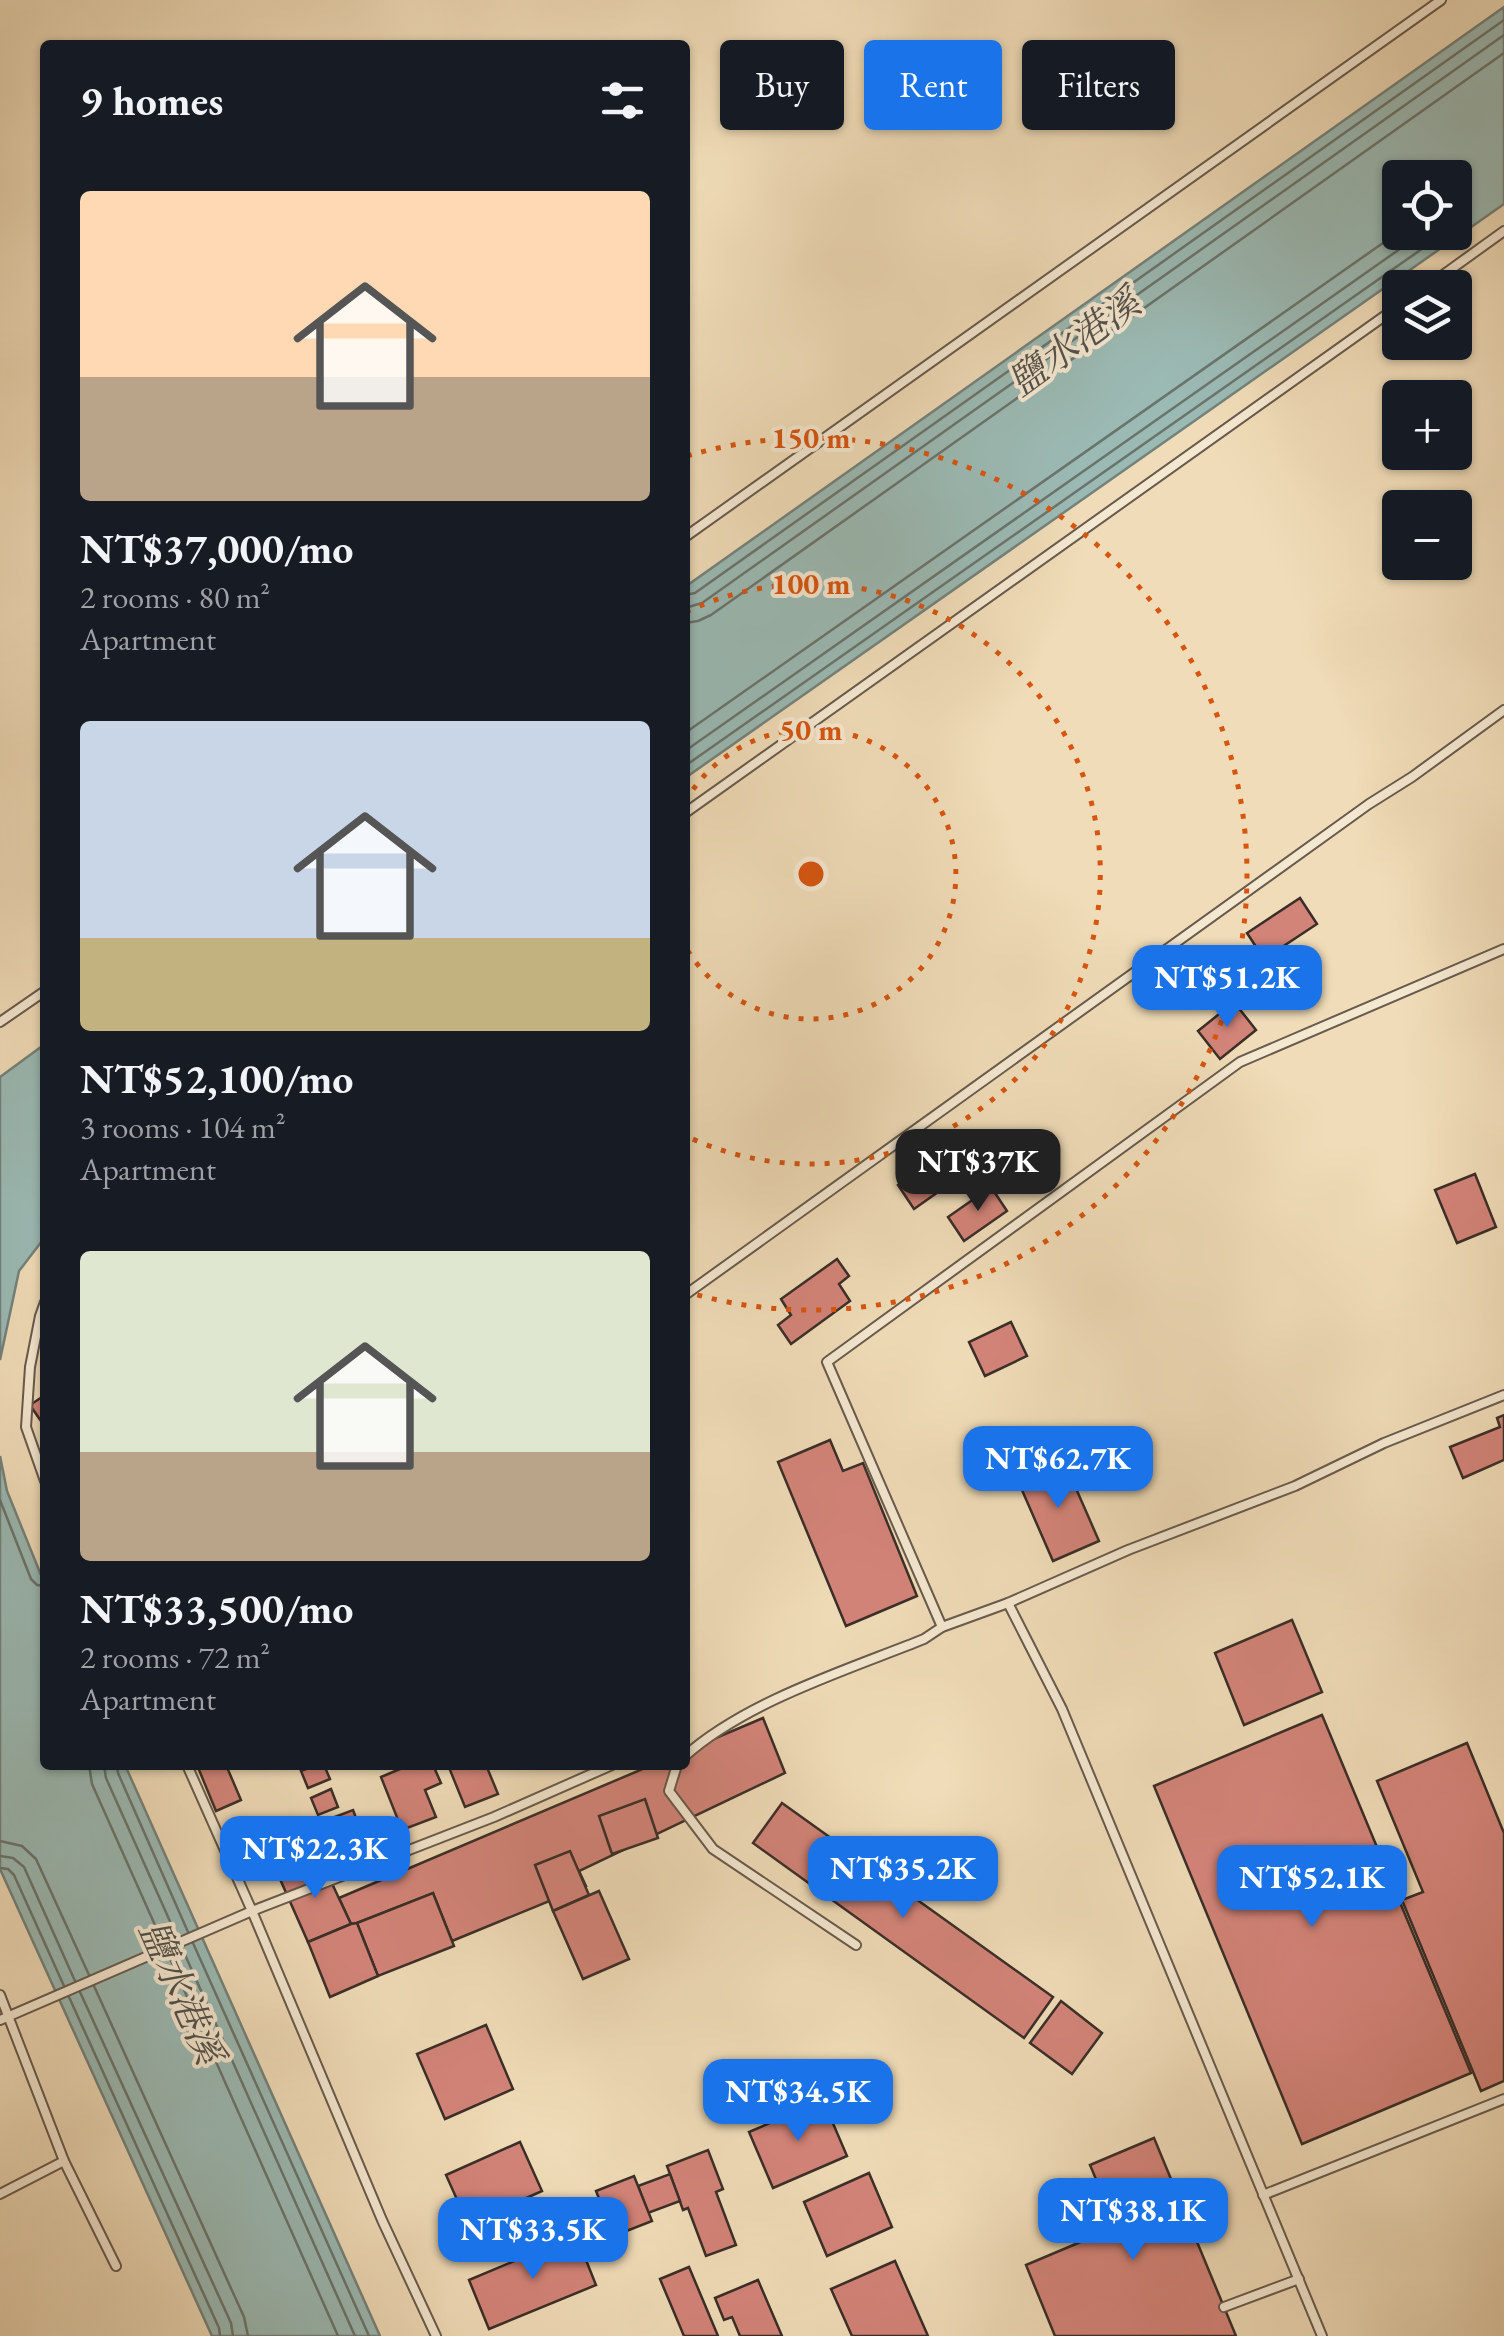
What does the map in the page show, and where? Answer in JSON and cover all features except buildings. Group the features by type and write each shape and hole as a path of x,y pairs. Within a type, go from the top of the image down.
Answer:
{"lane":[{"path":"690,532 1441,0"},
{"path":"1450,270 1504,231"},
{"path":"690,809 1382,318"},
{"path":"690,1291 1504,710"},
{"path":"942,1627 827,1362 1240,1062 1504,948"},
{"path":"0,1022 40,994"},
{"path":"40,1316 30,1367 26,1427 40,1468"},
{"path":"690,1751 707,1736 782,1696 1504,1396"},
{"path":"1008,1603 1062,1708 1322,2336"},
{"path":"189,1770 382,2220 436,2336"},
{"path":"5,2018 252,1911 494,1817 601,1770"},
{"path":"675,1770 669,1791 713,1849 856,1945"},
{"path":"0,1995 5,2018 64,2161 116,2266"},
{"path":"1264,2195 1504,2099"},
{"path":"0,2194 64,2161"},
{"path":"1224,2308 1298,2279"}],"water":[{"name":"鹽水港溪","path":"1504,7 1504,204 1472,226 1472,160 1382,160 1382,250 1438,250 1410,270 1382,270 1382,290 690,774 690,583"},
{"path":"40,1048 40,1244 19,1271 0,1360 0,1077"},
{"name":"鹽水港溪","path":"0,1456 7,1491 40,1573 40,1770 127,1770 380,2336 212,2336 0,1869"}]}
